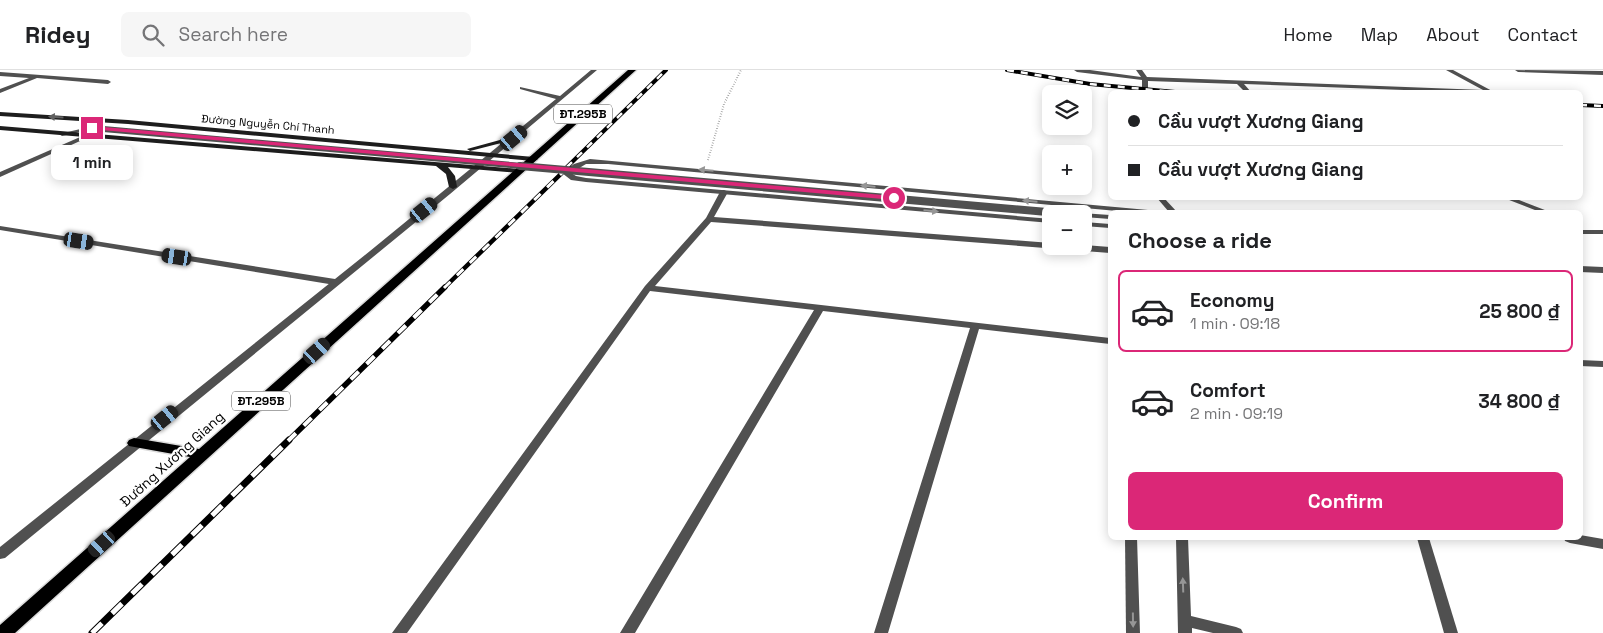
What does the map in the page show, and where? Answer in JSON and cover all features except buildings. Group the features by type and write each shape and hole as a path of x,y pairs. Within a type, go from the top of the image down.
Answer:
{"main road":[{"name":"Đường Xương Giang","path":"3,633 632,70"},
{"name":"Đường Nguyễn Chí Thanh","path":"0,114 92,124 534,159"},
{"name":"Đường Nguyễn Chí Thanh","path":"0,128 520,171"},
{"path":"457,152 514,138"},
{"path":"447,164 464,162 468,158 457,152"},
{"path":"436,164 446,168 452,175 453,187"},
{"path":"134,443 201,454"}],"street":[{"path":"0,554 134,443 494,155 594,70"},
{"path":"1077,70 1144,79 1441,90"},
{"path":"1139,70 1144,79 1145,90"},
{"path":"1449,70 1488,90"},
{"path":"1518,70 1603,73"},
{"path":"0,74 108,82"},
{"path":"0,91 38,76"},
{"path":"1239,82 1246,90"},
{"path":"522,88 561,98"},
{"path":"62,134 92,124 1042,211"},
{"path":"0,175 86,136"},
{"path":"1042,220 586,180 574,178 566,173 580,163 589,161 740,173 1127,210"},
{"path":"399,633 648,288 709,219 724,192 740,173"},
{"path":"1162,200 1171,210"},
{"path":"1513,200 1541,210"},
{"path":"1092,216 1108,217"},
{"path":"709,219 1042,245"},
{"path":"1092,225 1108,226"},
{"path":"0,228 335,282"},
{"path":"1583,232 1603,232"},
{"path":"1092,249 1108,250"},
{"path":"1583,269 1603,270"},
{"path":"648,288 1108,341"},
{"path":"627,633 820,308"},
{"path":"881,633 975,326"},
{"path":"1583,363 1603,364"},
{"path":"1131,540 1133,633"},
{"path":"1182,540 1185,627 1236,633"},
{"path":"1424,540 1451,633"},
{"path":"1581,540 1603,544"}],"path":[{"path":"705,170 724,104 741,70"}],"railway":[{"path":"567,167 666,70"},
{"path":"1007,70 1090,84 1154,90"},
{"path":"1583,105 1603,106"},
{"path":"444,288 569,166"},
{"path":"288,441 445,287"},
{"path":"92,633 289,440"}],"route":[{"path":"92,128 894,198"}]}
